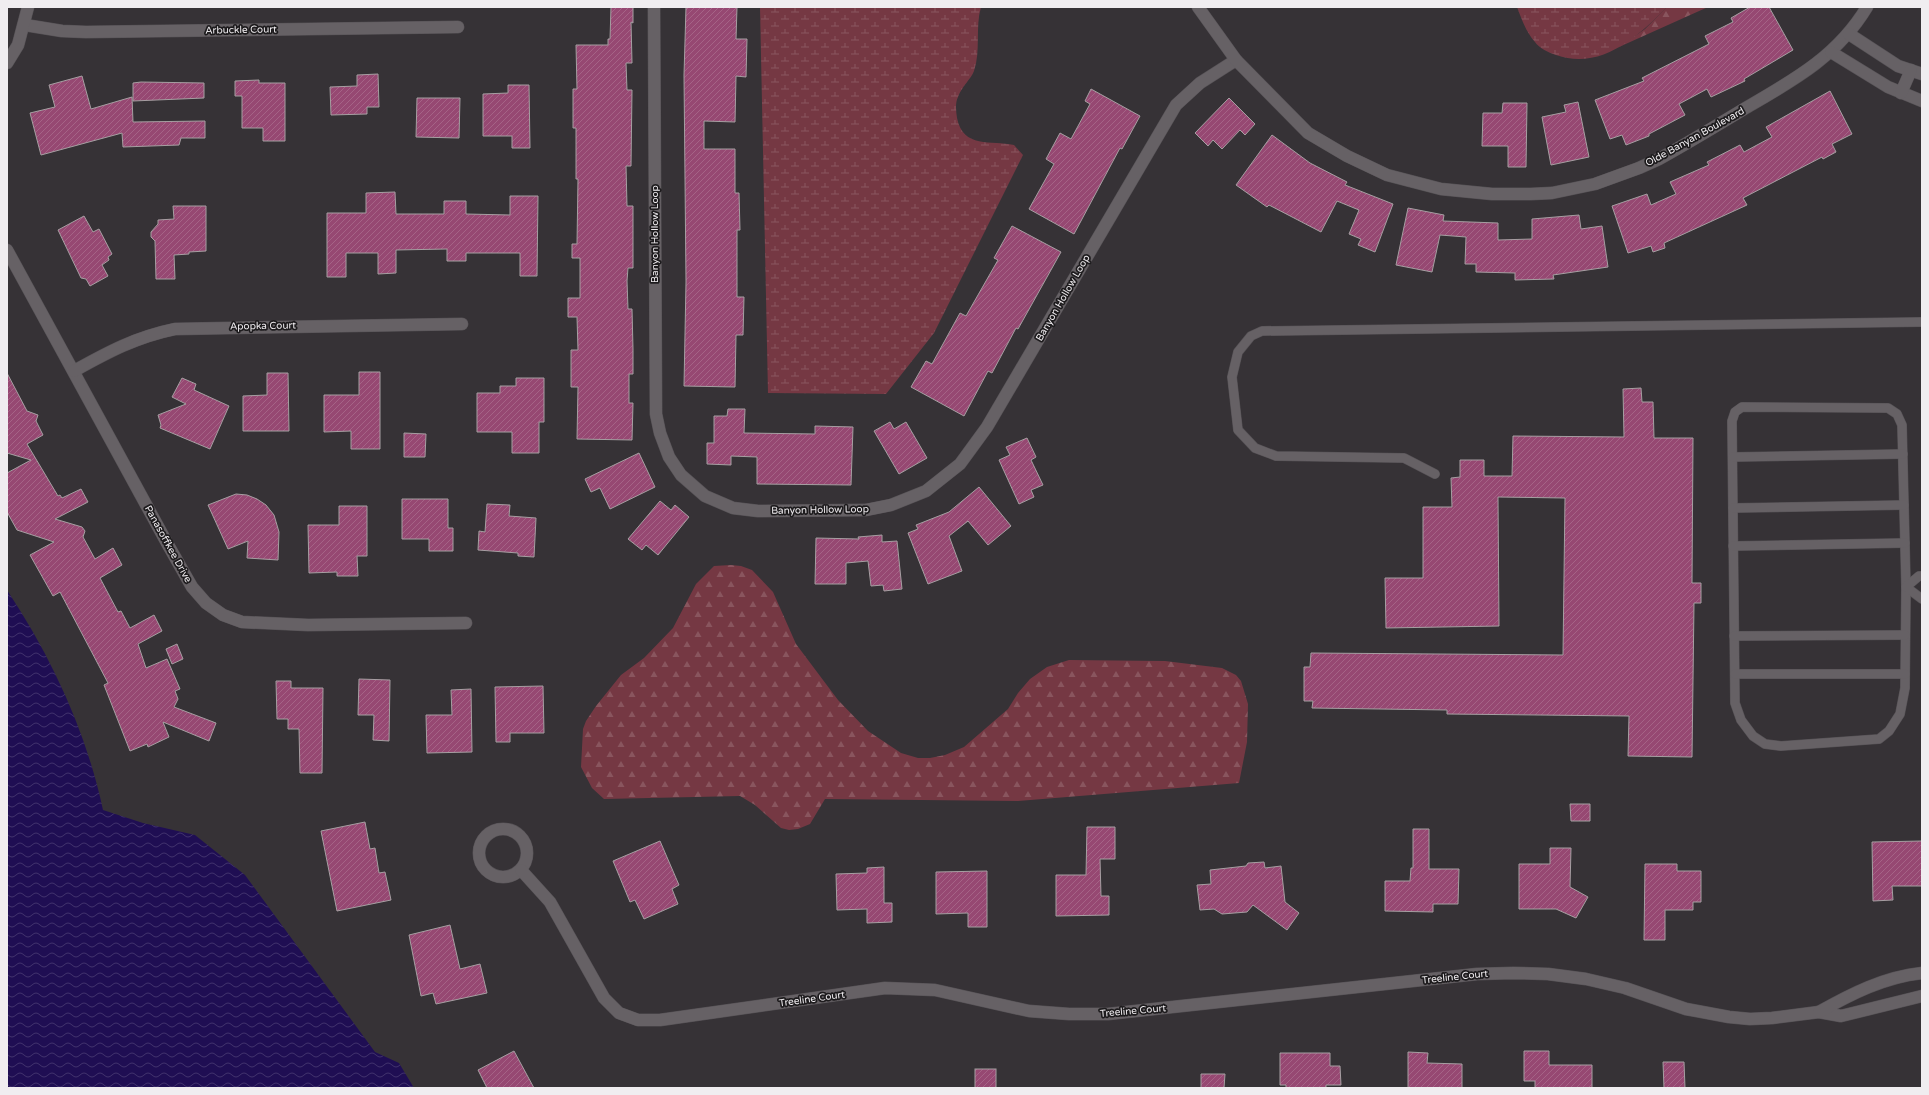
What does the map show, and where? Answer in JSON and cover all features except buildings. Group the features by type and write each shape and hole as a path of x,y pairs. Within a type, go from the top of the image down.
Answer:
{"street":[{"path":"7,63 18,46 25,24 28,7"},
{"name":"Banyon Hollow Loop","path":"654,7 656,414 660,433 669,457 681,475 705,496 733,508 758,511 866,510 890,505 926,491 960,464 987,427 1176,105 1200,83 1236,60"},
{"name":"Olde Banyan Boulevard","path":"1198,7 1236,60 1308,133 1347,156 1387,175 1441,190 1512,195 1552,193 1595,184 1639,168 1680,148 1784,86 1831,52 1849,34 1867,7"},
{"name":"Arbuckle Court","path":"25,24 62,31 86,32 458,28"},
{"path":"1849,34 1898,66 1917,72 1901,93"},
{"path":"1831,52 1888,87 1922,101"},
{"name":"Panasoffkee Drive","path":"7,250 192,588 206,603 223,615 242,622 301,624 466,623"},
{"name":"Apopka Court","path":"74,371 127,342 175,329 462,324"},
{"path":"504,828 516,832 522,838 527,850 527,858 521,870 514,875 505,878 496,877 489,873 480,863 478,855 482,840 488,834 504,828"},
{"name":"Treeline Court","path":"521,870 550,902 604,998 619,1013 638,1020 660,1020 885,988 935,990 1030,1011 1069,1014 1108,1014 1477,974 1513,973 1548,974 1593,980 1624,988 1686,1009 1729,1017 1772,1018 1819,1012 1841,1016 1922,996"},
{"name":"Treeline Court","path":"1819,1012 1850,994 1873,985 1922,973"}],"lane":[{"path":"1435,474 1404,458 1276,456 1255,448 1238,430 1232,377 1238,352 1251,336 1262,332 1922,322"},
{"path":"1742,407 1888,408 1897,414 1902,425 1903,454 1906,587 1905,674 1903,702 1900,714 1889,731 1879,739 1781,746 1765,744 1753,736 1741,720 1735,703 1732,421 1735,412 1742,407"},
{"path":"1733,456 1903,454"},
{"path":"1733,508 1904,504"},
{"path":"1733,546 1905,543"},
{"path":"1906,587 1919,576 1922,576"},
{"path":"1906,587 1922,599"},
{"path":"1734,636 1905,635"},
{"path":"1735,674 1905,674"}],"green space":[{"path":"760,7 981,7 978,23 976,63 973,74 957,99 957,118 960,128 965,135 972,139 1014,145 1023,155 934,333 886,394 768,393"},
{"path":"1517,7 1667,7 1631,40 1617,48 1603,55 1572,59 1553,54 1539,46 1527,30"},
{"path":"1667,7 1708,7 1619,47 1645,29"},
{"path":"714,566 741,566 752,570 773,592 796,644 838,700 868,731 901,753 918,758 930,758 945,755 964,747 1008,709 1018,693 1030,679 1047,667 1069,660 1165,661 1222,668 1236,675 1241,681 1248,704 1247,742 1239,783 1018,801 825,799 810,824 798,829 789,830 781,828 755,805 740,796 604,799 592,788 581,767 583,729 586,721 621,675 644,658 673,628 696,584"}],"water":[{"path":"7,590 39,642 66,696 87,752 103,810 143,823 195,835 245,875 375,1052 399,1063 414,1088 7,1088"}]}
